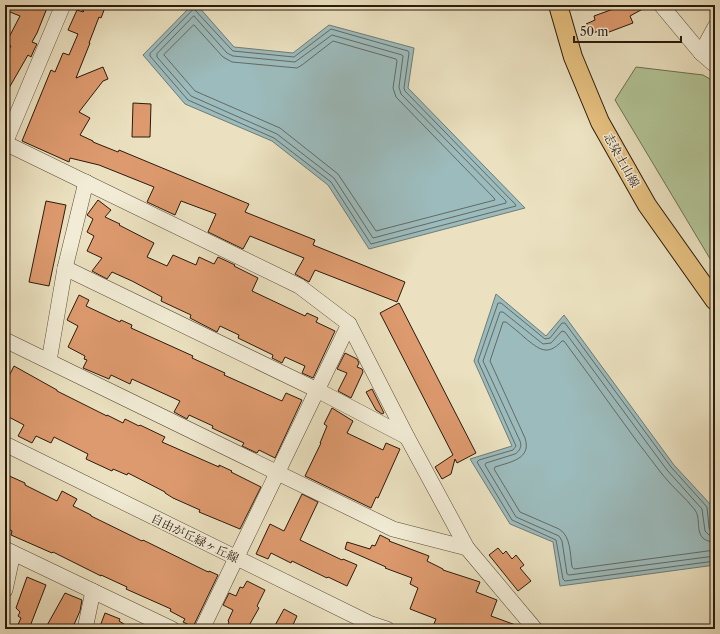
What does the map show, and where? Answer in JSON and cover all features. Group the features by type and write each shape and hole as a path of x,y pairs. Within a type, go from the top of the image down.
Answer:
{"main road":[{"name":"志染土山線","path":"558,5 573,57 600,122 647,205 715,301"}],"street":[{"path":"63,5 5,143 299,286 349,324 407,437 467,548 535,629"},
{"path":"661,5 701,54 715,65"},
{"path":"701,54 715,27"},
{"path":"49,361 65,268 86,182"},
{"path":"65,268 317,390 407,437"},
{"path":"202,629 349,324"},
{"path":"5,340 393,529 467,548"},
{"name":"自由が丘緑ヶ丘線","path":"5,444 369,623 387,629"},
{"path":"5,590 9,551 172,629"},
{"path":"85,629 93,591"}],"green space":[{"path":"636,67 703,75 715,82 715,267 615,100"}],"water":[{"path":"192,5 197,5 234,47 293,53 329,25 414,48 408,88 525,208 369,249 328,185 272,141 185,104 143,55"},
{"path":"496,294 546,336 564,315 674,465 711,505 715,545 715,565 560,586 553,542 510,524 470,459 512,446 474,361"}],"building":[{"path":"5,5 38,5 47,8 32,42 37,44 31,57 28,55 5,95 5,57 11,46 6,43 20,16 5,10"},
{"path":"72,5 106,5 101,18 99,17 76,78 103,67 108,79 103,81 79,112 90,118 80,135 93,142 118,152 119,150 249,204 245,212 315,240 313,245 405,282 397,302 315,270 309,282 295,274 304,258 250,236 243,249 208,232 216,214 181,201 175,215 147,202 154,187 99,165 70,158 69,162 22,141 51,70 55,72 63,53 69,55 78,34 68,30 77,10 84,11"},
{"path":"615,5 650,5 630,16 633,23 601,35 599,31 590,34 586,24 595,20 594,16 616,8"},
{"path":"133,103 151,104 150,137 132,137"},
{"path":"98,200 111,210 105,217 154,243 147,257 167,266 173,255 196,265 199,257 214,264 218,257 258,278 252,291 305,316 307,313 318,318 316,322 335,331 313,378 302,373 305,366 285,357 282,363 272,358 273,355 238,338 239,335 220,326 217,332 190,318 191,315 161,301 162,297 132,281 112,272 107,279 92,271 102,258 87,251 94,236 87,232 93,219 87,215"},
{"path":"46,201 66,205 49,286 29,282"},
{"path":"79,295 89,300 86,306 120,322 121,320 132,325 131,328 193,356 192,358 225,373 224,375 282,401 286,393 302,400 275,458 259,450 257,453 242,446 244,443 189,415 187,419 174,412 180,401 132,379 130,384 111,375 109,379 83,368 87,360 84,359 85,356 68,347 78,326 67,320"},
{"path":"399,303 476,453 457,463 455,459 451,474 442,479 435,467 453,455 380,313"},
{"path":"345,353 357,359 359,363 357,367 362,369 363,372 351,398 338,391 347,373 337,369"},
{"path":"14,366 57,391 107,416 123,423 125,419 139,426 140,425 165,437 162,442 219,467 219,465 261,487 240,529 199,512 200,510 173,498 165,492 128,473 127,475 113,469 112,471 86,459 88,454 54,437 51,443 36,436 32,443 18,436 24,425 5,415 5,384"},
{"path":"372,389 384,413 382,414 376,410 366,392"},
{"path":"332,408 353,421 347,433 383,450 386,443 400,449 378,498 376,497 371,508 305,476 321,443 327,426 324,424"},
{"path":"5,474 25,483 25,485 57,501 62,491 77,499 73,506 91,516 206,571 218,575 193,627 183,622 185,619 170,611 171,609 126,589 127,587 53,552 52,553 11,535 12,531 5,527"},
{"path":"302,494 318,502 300,540 342,560 343,559 357,565 347,586 292,561 291,563 271,553 268,559 256,554 270,524 284,531"},
{"path":"380,535 390,540 389,541 429,556 427,561 443,570 480,582 476,592 497,600 491,616 523,629 441,629 433,626 436,619 410,609 418,588 410,584 412,578 385,568 386,567 345,549 347,542 370,549 372,545 375,546"},
{"path":"498,548 503,554 506,551 512,559 516,555 524,565 520,568 531,581 518,591 489,555"},
{"path":"27,577 46,585 29,629 16,629 21,618 18,616 20,612 16,608"},
{"path":"247,581 265,590 257,606 259,608 247,629 226,629 233,610 223,605 229,593 236,596 240,587 243,588"},
{"path":"65,593 82,600 80,611 72,629 45,629"},
{"path":"284,609 297,616 291,629 273,629"},
{"path":"105,613 120,619 119,621 132,629 99,629"}]}
